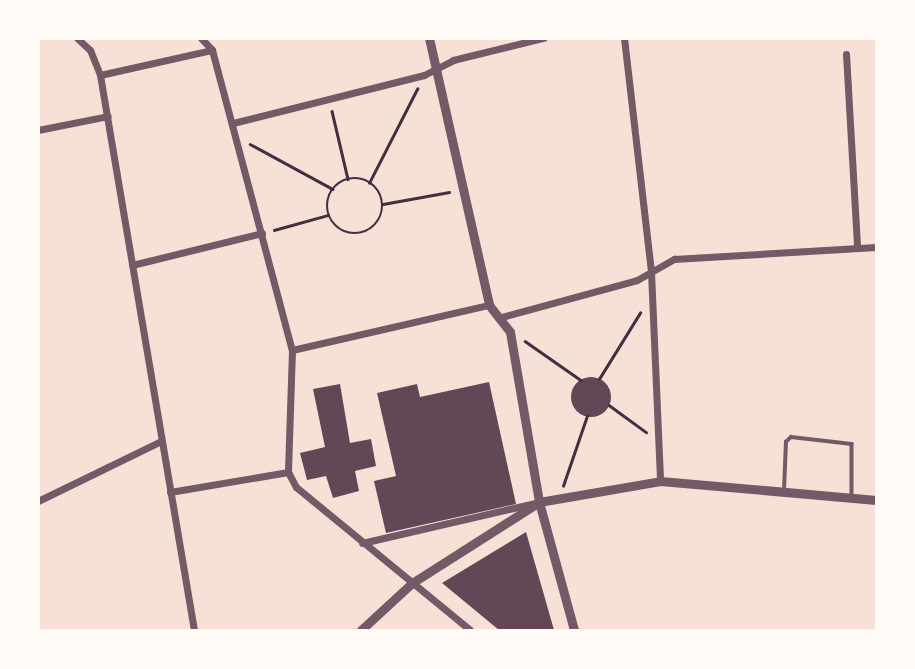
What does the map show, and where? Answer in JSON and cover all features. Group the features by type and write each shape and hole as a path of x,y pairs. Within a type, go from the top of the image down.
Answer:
{"street":[{"path":"77,38 90,50 100,75 159,442 194,631"},
{"path":"201,38 212,50 292,350 288,472 296,487 470,631"},
{"path":"429,38 489,305 510,332 539,502 574,631"},
{"path":"233,123 424,75 435,66 543,38"},
{"path":"624,38 651,272 660,481"},
{"path":"100,75 212,50"},
{"path":"846,54 857,247"},
{"path":"38,130 108,116"},
{"path":"132,265 262,233"},
{"path":"498,318 614,288 651,272 674,258 877,247"},
{"path":"292,350 489,305"},
{"path":"38,501 159,442"},
{"path":"170,492 288,472"},
{"path":"362,543 558,498 660,481 877,500"},
{"path":"361,631 412,583 539,502"}],"lane":[{"path":"783,492 786,442 790,437 848,441 852,444 852,498"}],"path":[{"path":"369,183 424,75"},
{"path":"329,98 348,179"},
{"path":"237,136 333,189"},
{"path":"348,179 369,183 383,204 378,222 364,233 338,229 328,215 333,189 348,179"},
{"path":"383,204 462,189"},
{"path":"262,233 328,215"},
{"path":"599,379 652,295"},
{"path":"510,332 581,380"},
{"path":"609,405 658,441"},
{"path":"558,498 587,416"}],"building":[{"path":"591,377 605,383 611,397 605,411 591,417 577,411 571,397 577,383"},
{"path":"489,382 516,504 386,533 374,481 396,476 377,393 417,384 420,397"},
{"path":"340,384 350,443 371,439 376,466 355,471 359,491 333,498 326,476 307,480 300,453 325,447 313,389"},
{"path":"526,532 554,630 499,630 442,583"}]}
